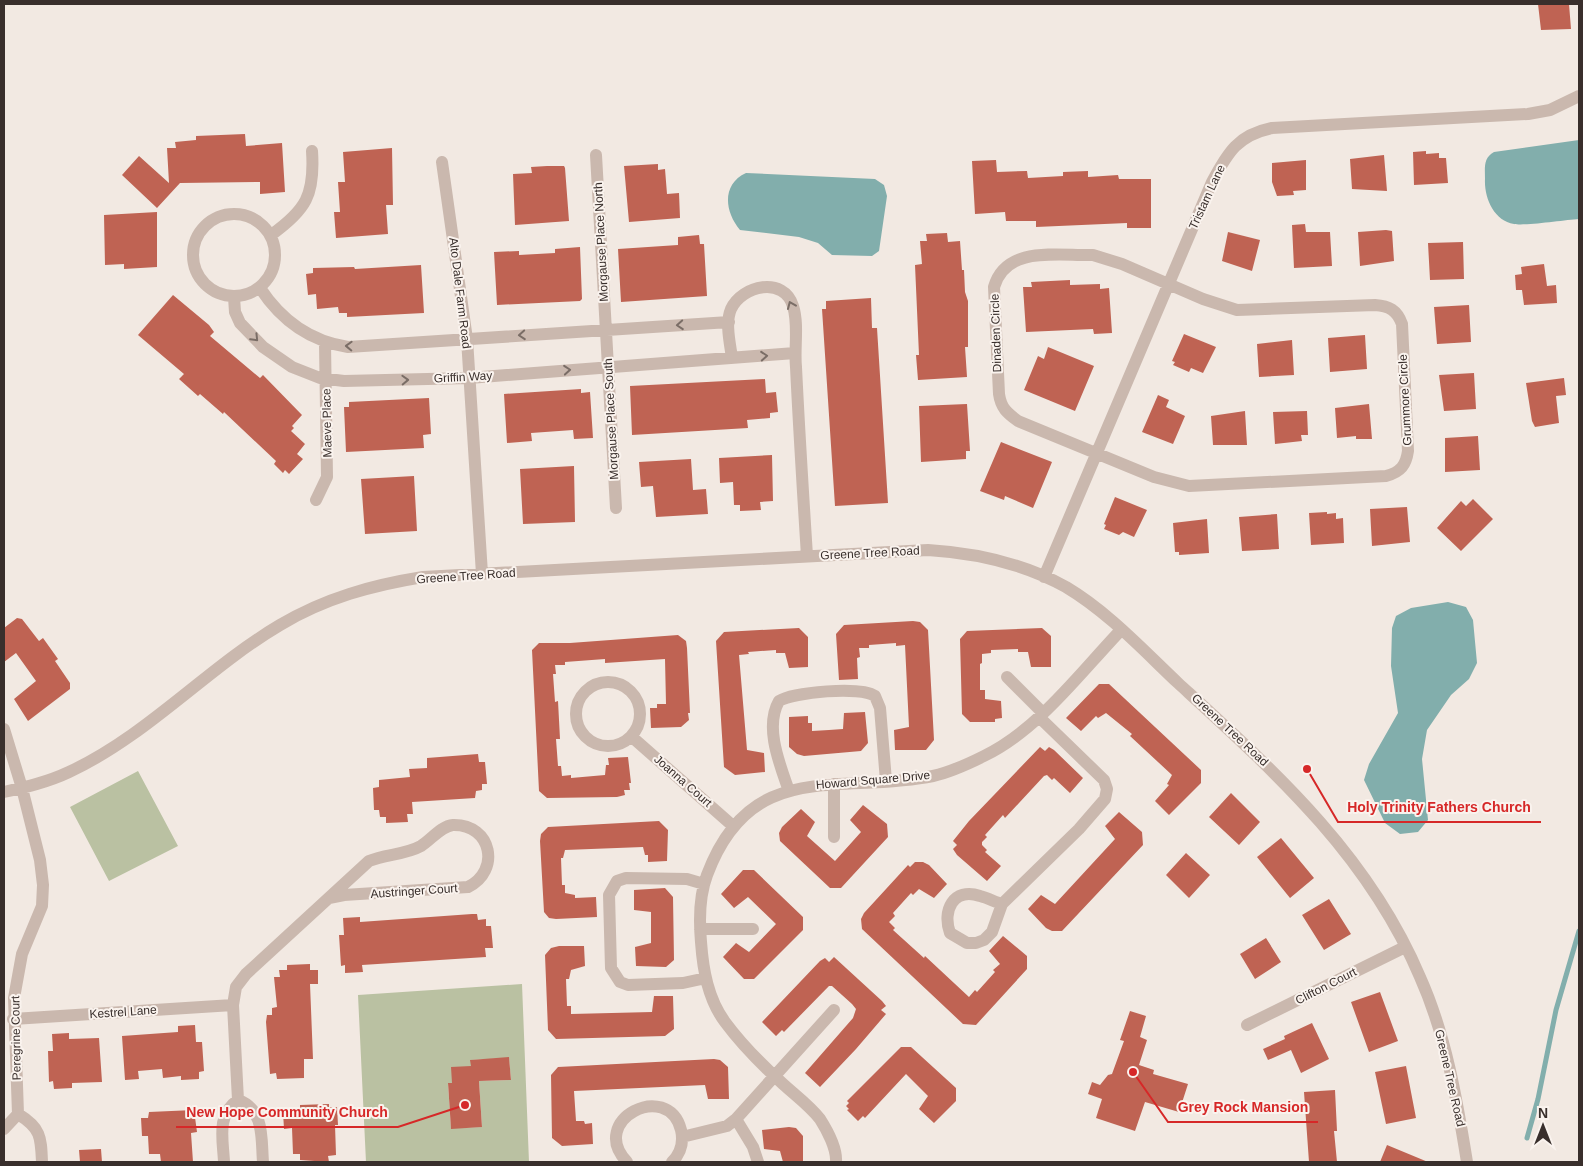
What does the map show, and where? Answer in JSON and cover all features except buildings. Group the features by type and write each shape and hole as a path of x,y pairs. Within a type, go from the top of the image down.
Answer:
{"street":[{"name":"Tristam Lane","path":"1044,577 1212,182 1233,146 1258,131 1272,128 1528,114 1550,110 1579,96"},
{"path":"271,235 289,222 307,200 312,185 312,151"},
{"name":"Morgause Place North","path":"596,155 606,330"},
{"name":"Alto Dale Farm Road","path":"442,162 467,339 482,574"},
{"path":"238,214 252,218 262,224 271,235 276,256 274,268 260,288 245,295 234,297 218,293 200,279 194,268 192,256 198,234 215,218 238,214"},
{"name":"Dinaden Circle","path":"1097,454 1018,421 1007,413 1000,404 994,287 997,276 1004,267 1023,256 1093,255 1108,259 1168,284"},
{"name":"Grummore Circle","path":"1097,454 1154,477 1189,486 1386,476 1396,474 1403,467 1406,460 1402,324 1394,310 1386,306 1375,305 1237,310 1212,303 1168,284"},
{"path":"732,358 728,322 730,311 742,295 762,286 776,289 787,296 793,304 795,317 795,353 807,556"},
{"path":"260,288 271,304 299,329 325,343 348,348 728,322"},
{"name":"Griffin Way","path":"234,297 235,312 240,323 263,347 292,367 326,378 374,381 469,378 795,353"},
{"name":"Morgause Place South","path":"606,330 616,508"},
{"name":"Maeve Place","path":"316,500 327,476 325,343"},
{"name":"Greene Tree Road","path":"4,792 69,772 102,754 238,653 280,625 314,606 357,591 391,582 424,577 928,550 956,552 1001,560 1044,577 1080,597 1121,630 1273,770 1306,804 1360,870 1420,976 1435,1016 1453,1086 1467,1162"},
{"name":"Howard Square Drive","path":"836,1162 832,1144 820,1119 753,1055 724,1020 706,978 700,929 704,884 716,852 733,826 754,808 789,791 805,786 933,776 954,770 1002,747 1041,715 1121,630"},
{"path":"1002,904 979,895 958,896 952,900 946,915 950,933 966,944 976,944 984,940 992,932 1002,904 1079,829 1105,799 1107,788 1104,780 1007,677"},
{"path":"601,682 615,682 629,689 638,700 641,711 639,724 632,737 620,745 605,747 588,741 577,727 576,704 586,689 601,682"},
{"path":"789,791 776,750 774,715 779,701 794,694 864,691 874,696 880,708 886,781"},
{"name":"Peregrine Court","path":"4,729 22,788 40,860 43,885 42,906 22,954 18,972 13,1019 18,1114"},
{"name":"Joanna Court","path":"632,737 733,826"},
{"path":"834,784 834,838"},
{"name":"Austringer Court","path":"238,1100 232,1005 236,988 246,974 369,861 420,846 450,825 462,825 473,830 481,836 486,844 487,869 480,882 468,888 344,895 329,898"},
{"path":"704,884 687,879 626,878 617,882 609,895 611,968 620,982 628,985 683,983 706,978"},
{"path":"700,929 753,928"},
{"name":"Clifton Court","path":"1247,1025 1405,947"},
{"name":"Kestrel Lane","path":"13,1019 232,1005"},
{"path":"682,1137 727,1126 736,1119 834,1010"},
{"path":"224,1162 223,1118 232,1104 238,1100 247,1103 258,1117 261,1125 263,1162"},
{"path":"626,1162 618,1149 617,1133 624,1117 634,1110 653,1106 665,1110 680,1125 681,1149 672,1162"},
{"path":"4,1129 18,1114 31,1122 38,1131 42,1162"},
{"path":"736,1119 753,1147 758,1162"}],"green space":[{"path":"138,771 178,846 109,881 70,807"},
{"path":"522,984 529,1162 366,1162 358,995","holes":["509,1058 511,1080 479,1081 482,1127 451,1128 448,1084 452,1083 471,1066 471,1060"]}],"water":[{"path":"1579,140 1579,219 1536,224 1514,224 1507,222 1496,213 1488,201 1485,186 1485,164 1490,154"},
{"path":"746,173 875,179 884,185 887,196 879,251 872,256 832,255 818,243 799,237 740,230 731,215 728,198 733,184"},
{"path":"1448,602 1466,607 1473,620 1477,663 1469,679 1451,695 1427,730 1422,759 1428,820 1418,832 1400,834 1385,823 1364,780 1369,764 1398,713 1391,666 1392,628 1396,616 1411,608"}],"waterway":[{"path":"1527,1138 1538,1099 1556,1010 1579,931"}],"place":[{"name":"Holy Trinity Fathers Church","path":"1307,769"},
{"name":"Grey Rock Mansion","path":"1133,1072"},
{"name":"New Hope Community Church","path":"465,1105"}]}
